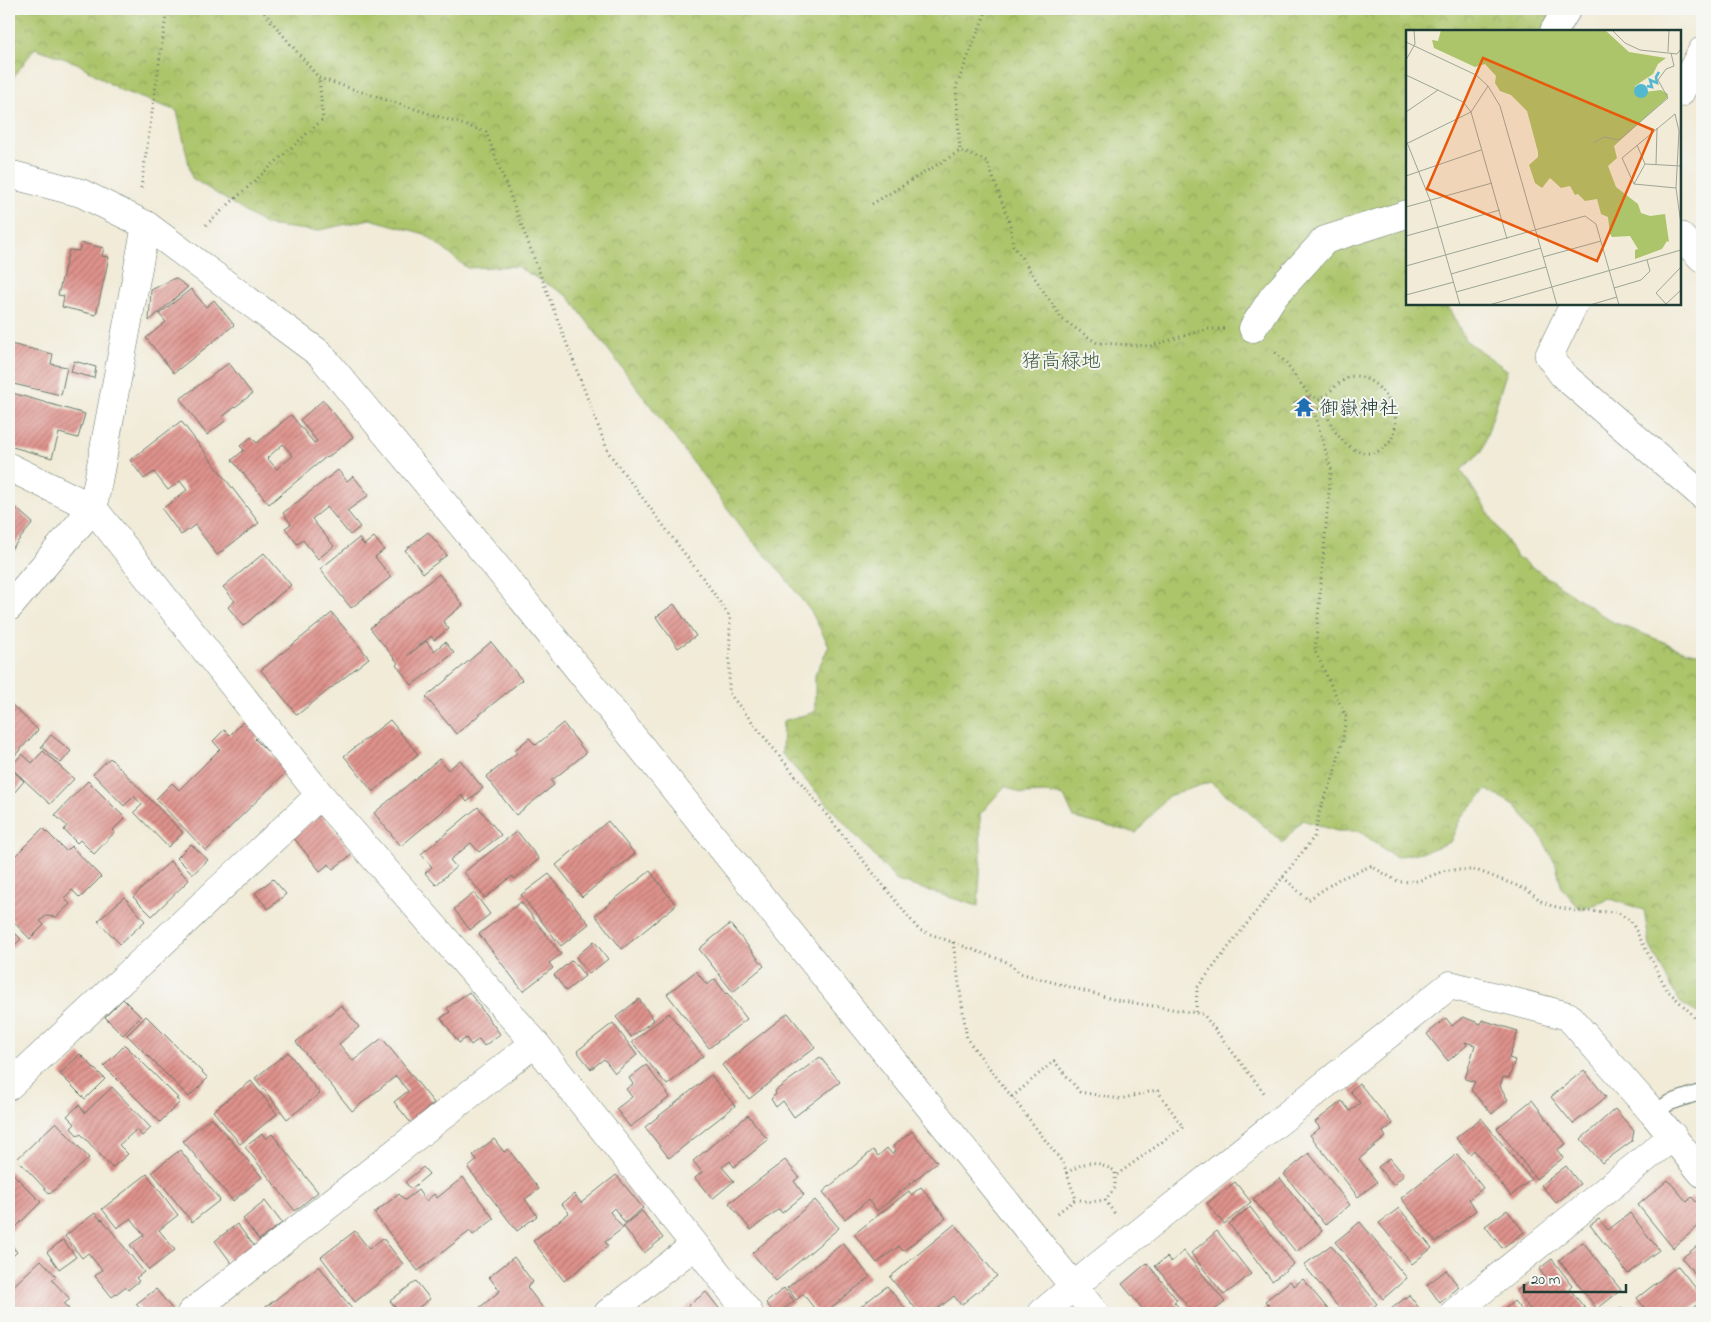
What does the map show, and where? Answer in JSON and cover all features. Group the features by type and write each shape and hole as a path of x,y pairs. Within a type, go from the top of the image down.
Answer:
{"street":[{"path":"1555,30 1567,9"},
{"path":"1681,91 1702,51"},
{"path":"9,174 81,193 146,225 320,354 499,570 1095,1313"},
{"path":"1252,328 1273,297 1325,240 1406,214"},
{"path":"9,607 93,508 146,225"},
{"path":"1681,237 1702,258"},
{"path":"1574,305 1549,356 1563,375 1702,495"},
{"path":"9,467 93,508 320,795 534,1043 749,1313"},
{"path":"9,1086 320,795"},
{"path":"1042,1313 1450,985 1568,1016 1653,1112 1702,1172"},
{"path":"191,1313 534,1043"},
{"path":"1454,1313 1673,1136"},
{"path":"608,1313 694,1245"}],"lane":[{"path":"1653,1112 1669,1103 1698,1093 1702,1094"}],"path":[{"path":"141,188 167,9"},
{"path":"261,9 319,78 486,132 608,452 706,582 730,617 729,693 919,930 1007,962 1020,972 1096,995 1203,1014 1283,1119"},
{"path":"960,151 956,87 987,9"},
{"path":"206,225 323,119 319,78"},
{"path":"872,204 960,151"},
{"path":"960,151 987,161 1010,224 1013,245 1062,319 1097,343 1150,346 1207,329 1252,328 1285,362 1309,395 1320,399 1349,377 1357,376 1367,379 1381,390 1394,411 1396,423 1392,440 1385,448 1377,452 1363,452 1351,448 1334,429 1324,406 1314,412 1331,469 1315,651 1346,717 1342,744 1332,781 1320,809 1314,837 1197,988 1196,1012"},
{"path":"1283,878 1308,900 1339,879 1371,866 1399,882 1418,881 1446,870 1476,870 1528,890 1541,901 1552,906 1576,911 1617,912 1631,921 1667,990 1692,1014 1702,1030"},
{"path":"953,942 967,1039 1063,1163 1076,1199"},
{"path":"1012,1097 1054,1061 1080,1092 1120,1100 1157,1090 1183,1127 1115,1176"},
{"path":"1051,1217 1076,1199 1090,1202 1105,1200 1114,1188 1115,1171 1098,1162 1083,1163 1066,1173"}],"green space":[{"name":"猪高緑地","path":"9,9 1579,9 1564,30 1406,30 1406,305 1448,305 1465,340 1507,370 1482,451 1461,470 1516,556 1611,621 1686,651 1702,654 1702,1016 1679,1002 1650,946 1644,910 1610,899 1581,910 1562,888 1556,865 1542,838 1515,805 1487,790 1461,817 1450,842 1427,851 1395,857 1359,831 1337,831 1302,820 1283,843 1245,809 1210,782 1168,796 1136,833 1074,818 1064,796 1046,793 1022,794 1005,786 980,814 981,857 978,906 897,881 782,754 783,721 815,712 815,675 829,646 812,613 780,571 749,537 568,296 516,266 467,268 425,234 370,219 315,231 266,225 192,178 177,111 120,90 77,63 35,48 9,83"}],"building":[{"path":"81,243 104,248 102,256 109,257 96,315 62,307 64,296 58,295 69,250 79,251"},
{"path":"175,278 188,287 149,321 151,290"},
{"path":"191,289 206,307 214,300 234,325 174,373 146,338 166,322 159,314"},
{"path":"10,344 53,354 51,364 67,367 61,395 9,383"},
{"path":"74,361 96,367 94,378 71,372"},
{"path":"229,363 252,394 222,417 225,421 207,435 180,399"},
{"path":"9,392 85,414 78,438 59,433 52,458 9,446"},
{"name":"御嶽神社","path":"1308,396 1314,412 1300,417 1294,402"},
{"path":"323,400 353,437 269,504 232,460 244,450 240,446 251,437 257,443 291,415 314,443 317,441 300,420","holes":["283,444 293,456 277,469 267,458"]},
{"path":"181,421 259,523 217,555 195,525 181,535 162,509 187,490 180,481 168,490 154,472 144,479 130,460"},
{"path":"338,470 347,481 353,476 369,495 347,511 360,527 350,535 327,507 312,519 334,546 318,559 303,540 297,544 285,528 291,524 283,513"},
{"path":"9,502 33,523 9,552"},
{"path":"428,532 447,555 423,573 405,550"},
{"path":"374,537 384,550 375,557 391,577 351,608 320,569 359,538 364,545"},
{"path":"264,553 291,585 243,626 228,607 235,601 223,587"},
{"path":"439,574 463,605 443,621 449,629 434,640 431,636 408,655 426,641 434,651 445,642 454,653 412,685 396,665 398,663 370,628"},
{"path":"674,604 696,636 678,648 656,617"},
{"path":"332,613 369,658 297,715 261,670"},
{"path":"491,642 522,680 456,734 426,697"},
{"path":"9,702 38,730 9,762"},
{"path":"390,720 418,754 373,792 344,756"},
{"path":"244,721 259,735 255,739 287,771 206,851 156,799 172,783 179,790 220,749 213,741 224,730 230,735"},
{"path":"563,723 586,753 551,781 554,785 516,815 486,777 517,753 515,750 529,738 536,745"},
{"path":"51,735 71,751 61,763 41,747"},
{"path":"43,751 74,779 50,804 10,767 22,754 32,763"},
{"path":"110,758 183,833 168,847 134,812 142,805 134,796 124,806 93,774"},
{"path":"439,759 448,770 460,760 483,788 467,802 462,795 401,846 374,813"},
{"path":"9,767 24,781 9,799"},
{"path":"88,781 125,818 113,830 115,832 94,854 80,840 77,843 64,830 67,826 55,815"},
{"path":"478,807 501,835 479,852 471,843 450,860 456,867 436,885 425,873 432,867 421,854"},
{"path":"321,814 353,854 333,869 329,864 320,871 293,837"},
{"path":"608,821 635,854 582,897 556,865"},
{"path":"43,828 66,851 71,846 101,877 80,898 72,890 64,898 70,904 56,917 46,916 40,921 44,925 30,939 9,917 9,862"},
{"path":"517,831 539,859 515,879 512,876 485,898 464,872"},
{"path":"191,844 208,860 193,874 177,858"},
{"path":"170,861 189,880 152,916 133,897"},
{"path":"650,871 676,905 622,949 595,915"},
{"path":"549,874 589,924 561,946 521,895"},
{"path":"273,879 286,894 268,909 255,893"},
{"path":"474,893 490,914 470,930 454,909"},
{"path":"124,897 145,921 120,944 98,921"},
{"path":"521,902 561,954 549,963 553,968 523,991 479,934"},
{"path":"730,924 764,966 733,992 699,949"},
{"path":"9,927 21,939 9,951"},
{"path":"594,941 608,959 589,974 576,957"},
{"path":"572,960 585,976 566,991 554,975"},
{"path":"696,971 707,985 715,979 747,1019 709,1048 667,994"},
{"path":"469,992 500,1034 484,1046 479,1039 471,1045 466,1038 459,1043 441,1018 450,1012 447,1008"},
{"path":"123,999 141,1017 123,1035 105,1017"},
{"path":"639,999 654,1020 631,1037 616,1017"},
{"path":"341,1005 359,1027 339,1044 353,1061 382,1038 434,1103 411,1123 394,1102 408,1091 396,1076 352,1111 296,1042"},
{"path":"669,1013 703,1056 667,1085 632,1042"},
{"path":"788,1013 815,1047 749,1099 722,1065"},
{"path":"146,1016 208,1078 189,1097 127,1035"},
{"path":"1463,1017 1481,1024 1482,1020 1518,1031 1509,1058 1515,1060 1509,1078 1503,1077 1500,1086 1508,1100 1492,1114 1471,1090 1475,1082 1465,1079 1475,1045 1465,1042 1467,1045 1448,1061 1427,1034 1446,1018 1452,1026"},
{"path":"613,1023 637,1055 615,1073 604,1059 591,1069 577,1051"},
{"path":"125,1045 180,1102 160,1122 104,1066"},
{"path":"288,1052 320,1094 287,1119 255,1078"},
{"path":"80,1054 105,1079 85,1099 60,1074"},
{"path":"820,1057 840,1082 794,1117 783,1101 776,1107 771,1099 776,1094 775,1091"},
{"path":"646,1065 670,1097 630,1127 616,1109 632,1097 626,1089 633,1084 629,1078"},
{"path":"1584,1070 1606,1097 1573,1124 1551,1097"},
{"path":"711,1075 735,1106 669,1158 645,1127"},
{"path":"251,1081 277,1114 240,1144 213,1111"},
{"path":"1359,1083 1393,1124 1383,1132 1386,1137 1359,1159 1377,1182 1358,1197 1310,1135 1320,1128 1315,1122 1342,1101 1350,1111 1360,1103 1350,1091"},
{"path":"112,1087 151,1128 142,1136 137,1129 119,1145 128,1154 112,1168 81,1134 78,1136 71,1128 75,1124 67,1116 79,1105 85,1113"},
{"path":"1532,1100 1566,1144 1557,1150 1563,1158 1536,1179 1497,1128"},
{"path":"1615,1109 1634,1131 1632,1141 1602,1163 1581,1139"},
{"path":"748,1115 768,1140 734,1167 730,1161 722,1167 734,1181 712,1199 695,1178 702,1172 693,1161"},
{"path":"211,1117 262,1177 233,1201 183,1141"},
{"path":"1481,1118 1531,1179 1511,1196 1474,1150 1470,1154 1456,1138"},
{"path":"56,1122 89,1158 50,1194 17,1159"},
{"path":"912,1131 937,1162 877,1211 868,1200 845,1219 823,1192 873,1150 878,1156 887,1148 892,1154 896,1151 893,1146"},
{"path":"262,1134 266,1139 272,1134 318,1192 295,1211 245,1147"},
{"path":"494,1139 504,1152 508,1149 539,1189 525,1199 537,1216 517,1231 468,1168 477,1160 473,1155"},
{"path":"180,1150 220,1200 192,1222 152,1172"},
{"path":"1309,1153 1350,1205 1325,1225 1284,1174"},
{"path":"1457,1154 1483,1188 1469,1199 1476,1210 1436,1242 1401,1198"},
{"path":"1390,1158 1404,1175 1393,1185 1378,1167"},
{"path":"785,1160 799,1177 794,1181 804,1195 782,1213 779,1209 751,1230 729,1203"},
{"path":"1566,1166 1580,1184 1556,1203 1541,1185"},
{"path":"423,1167 429,1174 411,1189 405,1182"},
{"path":"9,1170 41,1202 9,1234"},
{"path":"147,1174 178,1215 159,1230 175,1250 149,1270 130,1245 144,1235 131,1218 117,1228 102,1209"},
{"path":"616,1175 643,1208 625,1223 614,1208 610,1212 623,1228 605,1242 608,1246 564,1281 533,1241 569,1213 562,1204 574,1194 581,1203"},
{"path":"463,1177 494,1219 473,1235 470,1231 418,1271 374,1213 399,1194 405,1200 418,1190 426,1201 434,1194 437,1198"},
{"path":"1280,1178 1322,1231 1296,1252 1253,1199"},
{"path":"1668,1180 1687,1202 1692,1197 1702,1209 1702,1223 1673,1248 1638,1205"},
{"path":"1235,1182 1251,1202 1224,1224 1207,1203"},
{"path":"921,1187 946,1218 903,1251 899,1246 877,1263 854,1234 909,1191 911,1195"},
{"path":"815,1200 839,1228 776,1281 752,1253"},
{"path":"265,1201 282,1223 259,1240 243,1219"},
{"path":"1250,1207 1294,1264 1272,1281 1229,1224"},
{"path":"1399,1208 1432,1248 1412,1264 1379,1223"},
{"path":"1507,1210 1524,1232 1502,1248 1485,1226"},
{"path":"642,1211 663,1238 644,1253 623,1226"},
{"path":"95,1213 102,1219 144,1272 136,1278 139,1281 128,1290 125,1287 112,1297 95,1276 102,1270 88,1253 82,1258 65,1236"},
{"path":"1630,1213 1659,1250 1628,1274 1590,1225 1599,1219 1608,1230"},
{"path":"1360,1222 1407,1278 1383,1299 1335,1242"},
{"path":"237,1224 256,1248 233,1265 215,1241"},
{"path":"955,1224 997,1276 961,1305 954,1296 932,1313 919,1313 890,1277"},
{"path":"355,1231 369,1249 383,1238 403,1264 355,1302 321,1257"},
{"path":"1217,1231 1251,1274 1224,1295 1191,1253"},
{"path":"63,1240 76,1257 59,1269 47,1252"},
{"path":"1583,1242 1621,1290 1597,1309 1559,1260"},
{"path":"1702,1242 1702,1282 1682,1258"},
{"path":"9,1243 17,1252 9,1260"},
{"path":"843,1243 870,1277 824,1313 818,1313 803,1294 796,1300 787,1288"},
{"path":"1331,1245 1377,1304 1364,1313 1343,1313 1304,1265"},
{"path":"1184,1251 1225,1302 1211,1313 1193,1313 1155,1266 1167,1257 1171,1262"},
{"path":"514,1257 533,1282 527,1287 545,1311 542,1313 473,1313 500,1291 489,1277"},
{"path":"1552,1259 1572,1285 1569,1288 1587,1311 1584,1313 1533,1313 1516,1291 1528,1283 1531,1287 1545,1277 1539,1269"},
{"path":"41,1260 56,1276 52,1280 70,1299 64,1304 69,1309 65,1313 9,1313 9,1290"},
{"path":"1147,1263 1177,1300 1174,1302 1184,1313 1146,1313 1122,1284"},
{"path":"319,1266 355,1313 258,1313"},
{"path":"1678,1266 1702,1296 1702,1301 1688,1313 1649,1313 1637,1298"},
{"path":"1446,1270 1459,1287 1440,1303 1427,1285"},
{"path":"1303,1279 1331,1313 1259,1313 1269,1305 1265,1301 1290,1281 1294,1286"},
{"path":"416,1281 430,1299 411,1313 400,1313 390,1301"},
{"path":"887,1286 909,1313 857,1313 855,1311"},
{"path":"784,1288 794,1301 779,1313 774,1313 766,1303"},
{"path":"156,1289 173,1310 168,1313 144,1313 136,1304"},
{"path":"706,1292 723,1313 679,1313"},
{"path":"1409,1295 1423,1313 1394,1313 1391,1309"},
{"path":"1514,1301 1524,1313 1500,1313"},
{"path":"1621,1308 1625,1313 1614,1313"}],"place":[{"name":"御嶽神社","path":"1304,407"}]}
